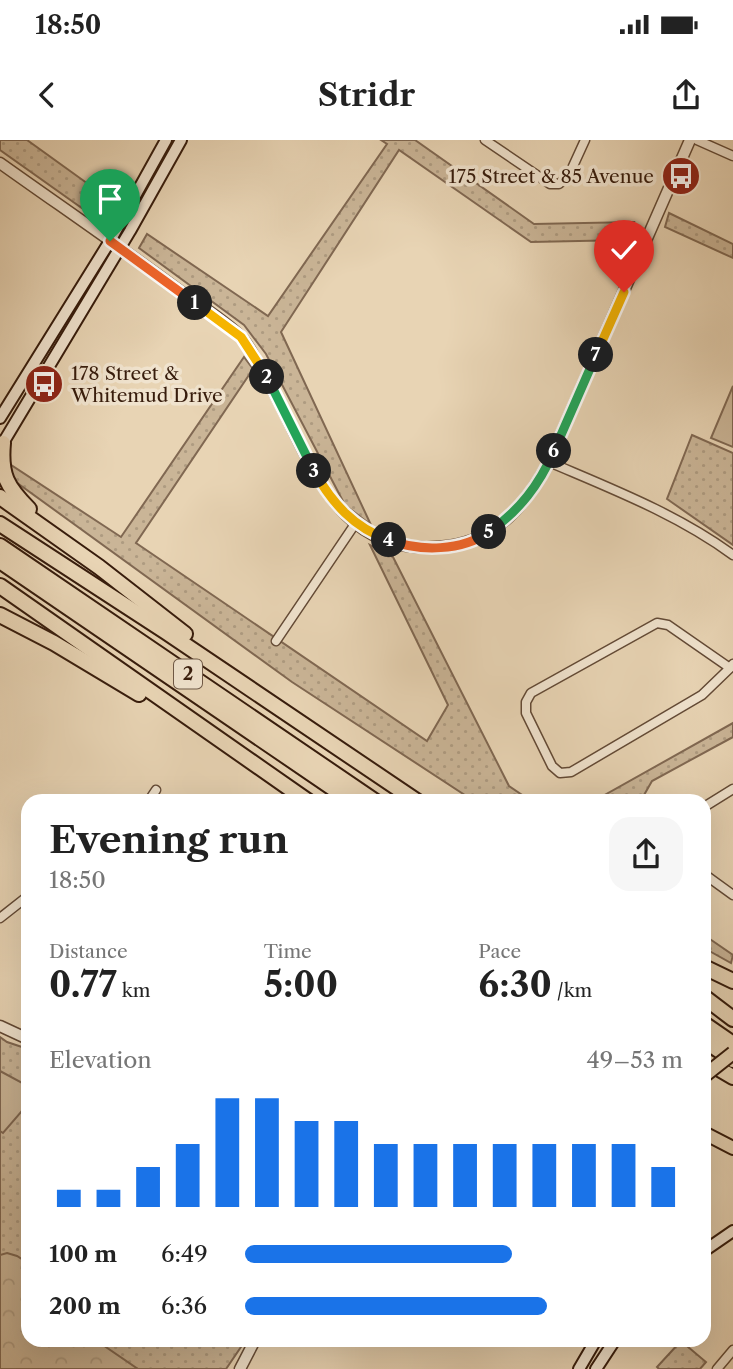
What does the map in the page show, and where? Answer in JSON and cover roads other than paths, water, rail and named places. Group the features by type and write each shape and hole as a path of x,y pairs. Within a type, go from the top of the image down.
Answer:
{"highway":[{"path":"1,446 0,470 6,483 66,544"},
{"path":"0,497 314,733"},
{"path":"0,523 406,794"},
{"name":"2","path":"0,546 364,794"},
{"name":"2","path":"0,561 341,794"},
{"path":"0,586 297,794"},
{"path":"0,614 54,643 260,768"},
{"path":"711,970 733,979"},
{"path":"711,1002 733,1019"},
{"path":"711,1029 733,1044"},
{"path":"711,1045 733,1060"},
{"path":"711,1064 733,1077"}],"main road":[{"path":"0,418 110,241 166,140"},
{"path":"1,446 120,248 181,140"},
{"path":"711,1070 733,1053"},
{"path":"711,1135 733,1148"},
{"path":"711,1246 733,1231"},
{"path":"579,1369 592,1347"},
{"path":"596,1369 610,1347"}],"street":[{"path":"485,140 550,184 559,184 569,175 585,140"},
{"path":"0,163 241,337 272,384 325,492 355,524 404,546 439,548 477,540 510,517 533,491 549,462 690,140"},
{"path":"697,140 733,156"},
{"path":"549,462 672,516 706,534 733,555"},
{"path":"276,641 355,524"},
{"path":"657,623 668,625 732,666 702,695 571,772 560,773 552,766 526,713 526,702 531,693 657,623"},
{"path":"711,803 733,789"},
{"path":"153,794 156,790"},
{"path":"711,879 733,895"},
{"path":"0,918 21,902"},
{"path":"0,1026 21,1036"},
{"path":"240,1369 251,1347"},
{"path":"718,1369 733,1350"}],"place":[{"name":"175 Street & 85 Avenue","path":"681,176"},
{"name":"178 Street & Whitemud Drive","path":"44,384"}]}
